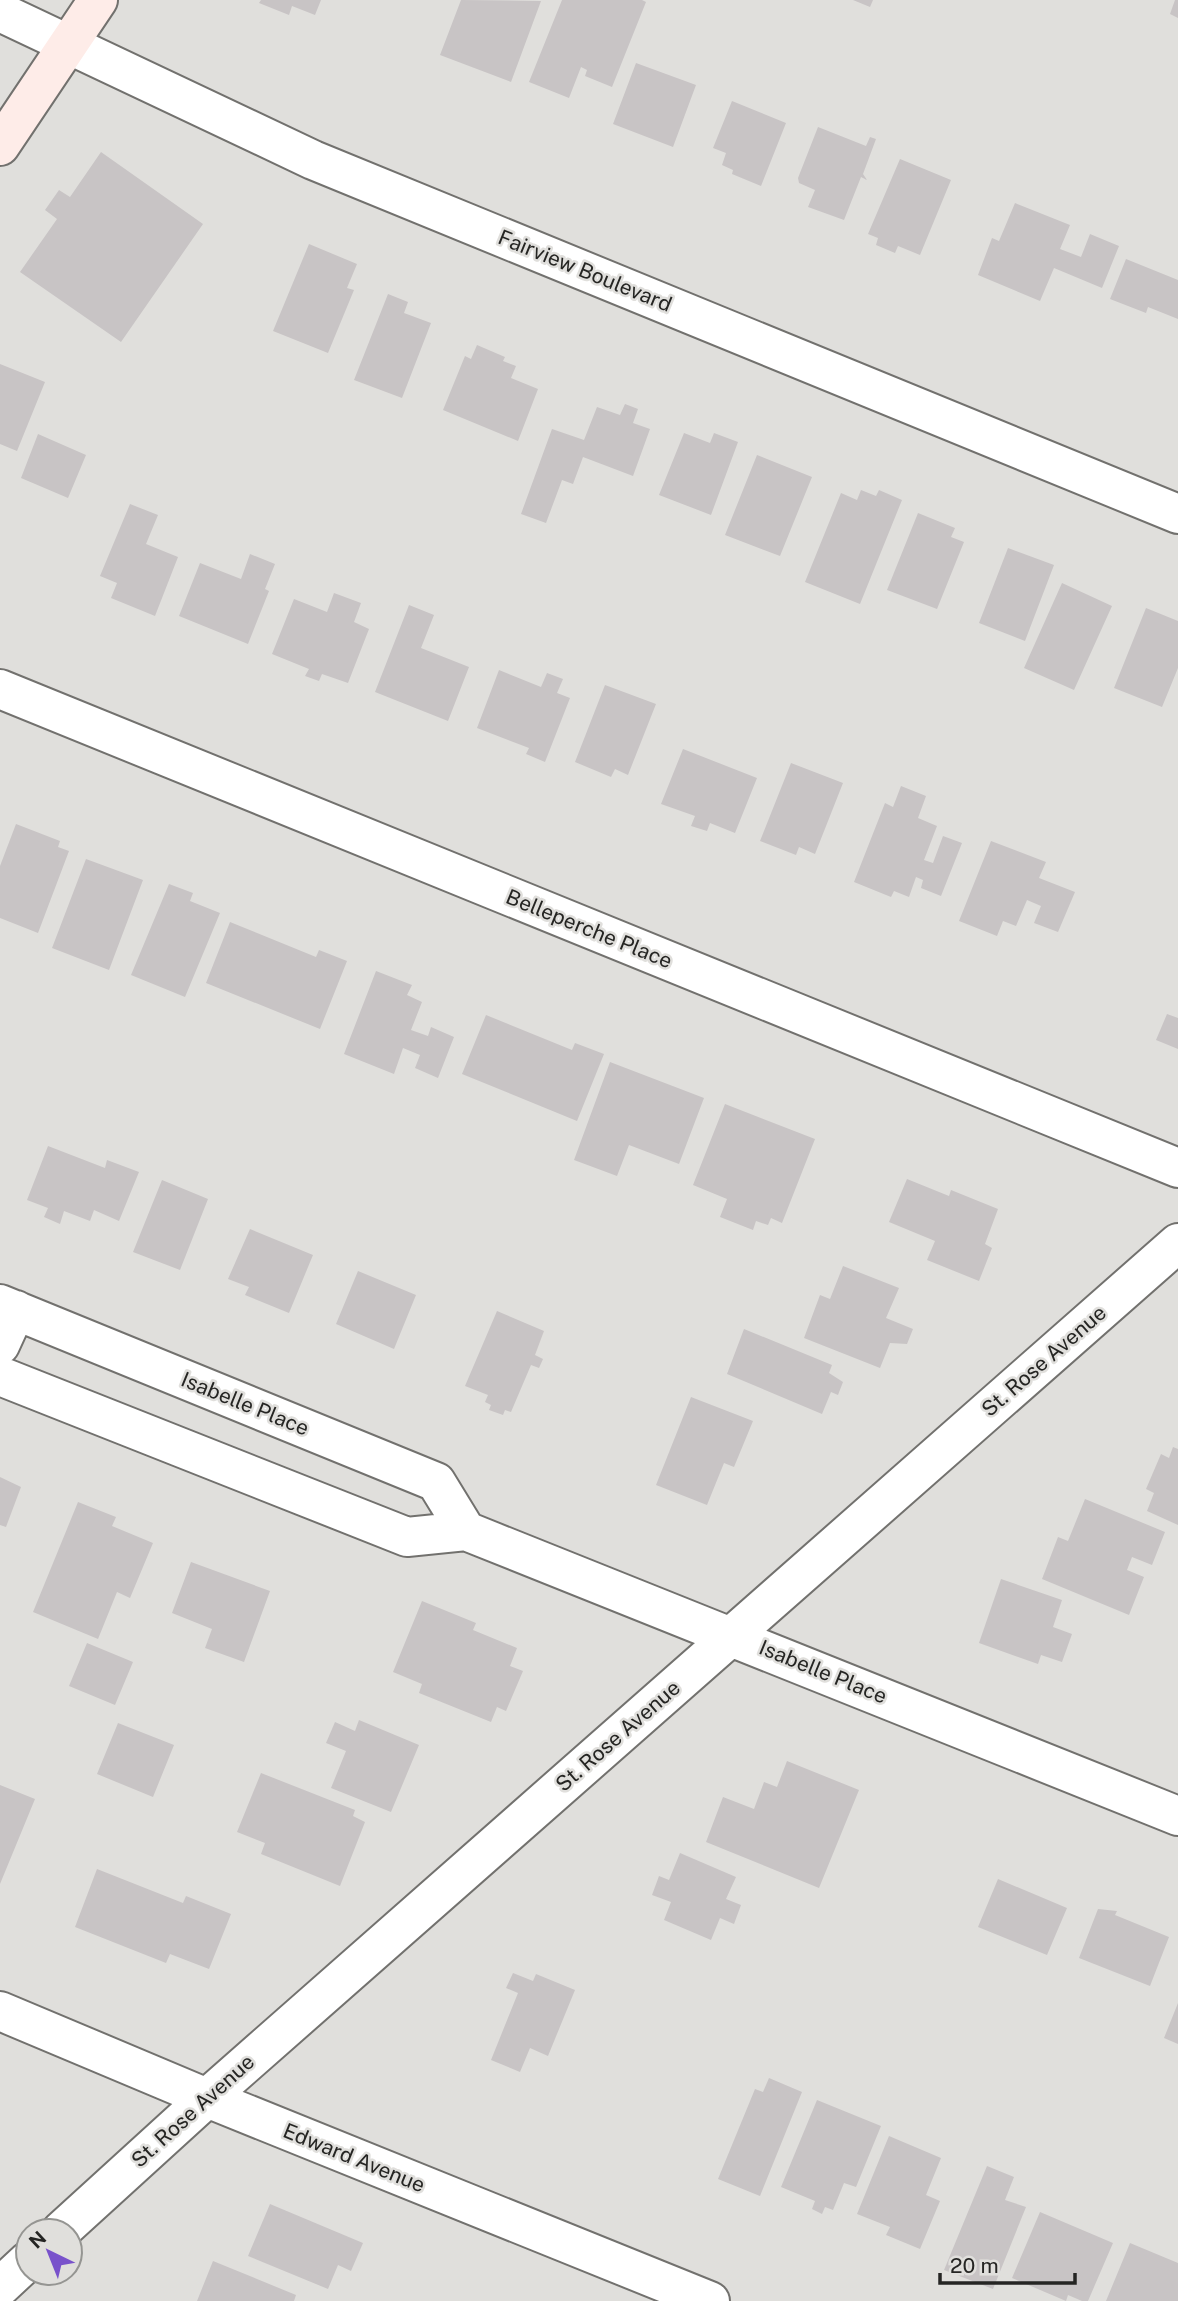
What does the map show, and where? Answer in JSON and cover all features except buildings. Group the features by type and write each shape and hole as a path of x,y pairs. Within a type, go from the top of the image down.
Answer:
{"main road":[{"path":"0,146 98,0"}],"street":[{"name":"Fairview Boulevard","path":"0,12 313,160 1178,514"},
{"name":"Belleperche Place","path":"0,689 1178,1168"},
{"name":"St. Rose Avenue","path":"76,2217 206,2098 1178,1243"},
{"name":"Isabelle Place","path":"8,1307 436,1482 466,1531"},
{"path":"0,1345 8,1307"},
{"name":"Isabelle Place","path":"0,1376 407,1537 466,1531 1178,1816"},
{"name":"Edward Avenue","path":"0,2011 206,2098 710,2301"},
{"path":"0,2287 14,2274"}]}
